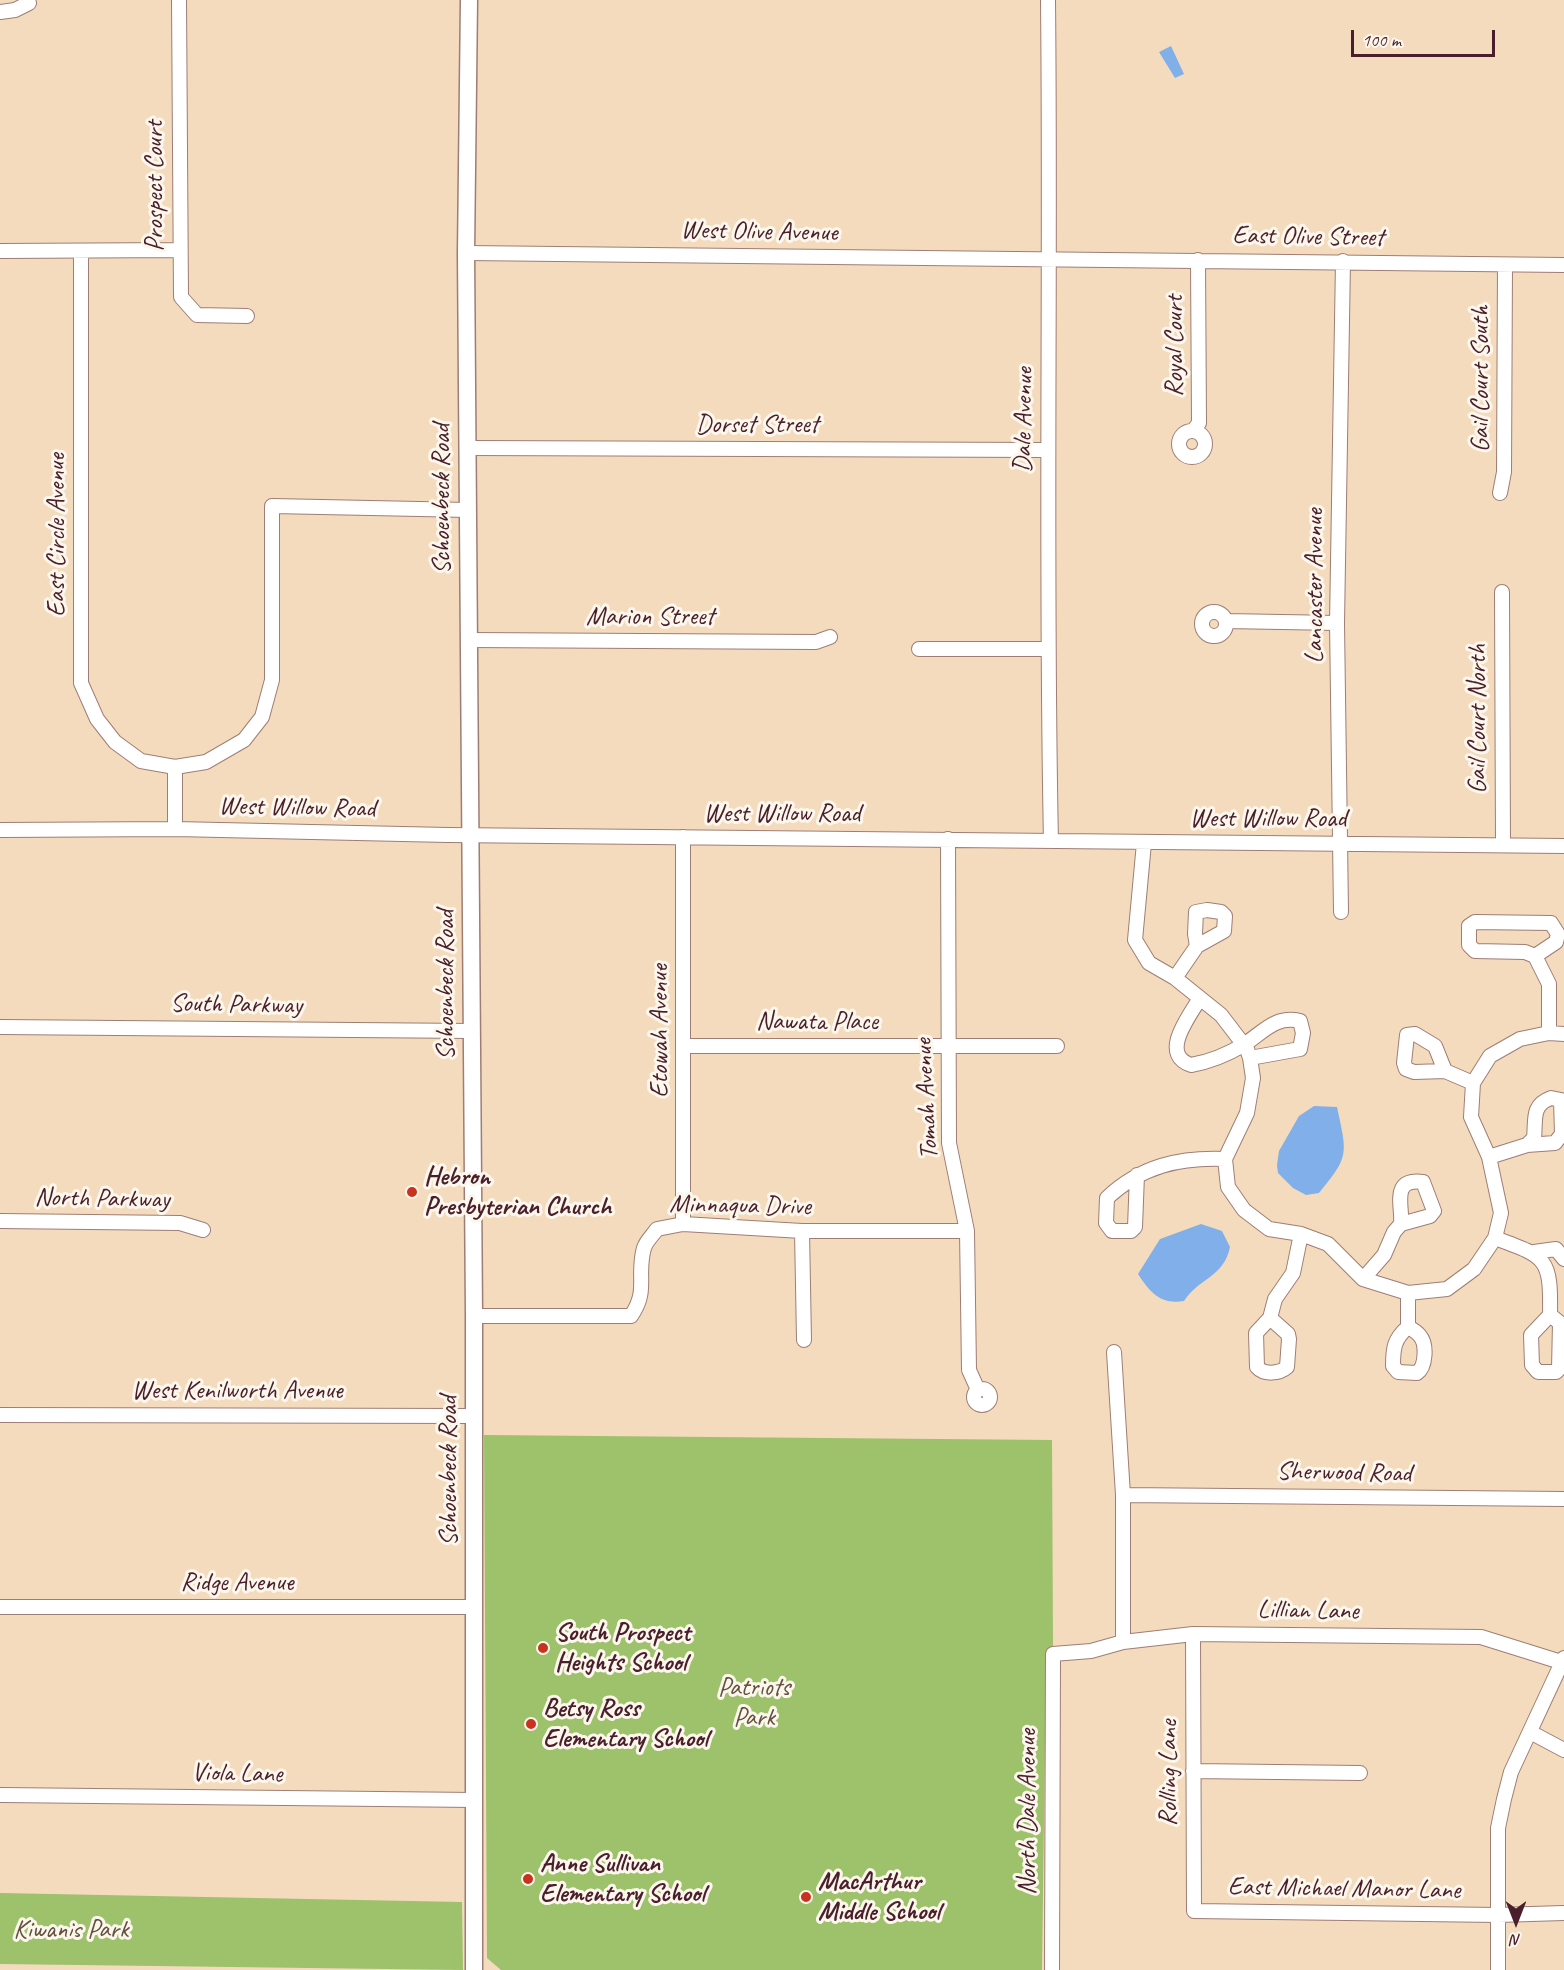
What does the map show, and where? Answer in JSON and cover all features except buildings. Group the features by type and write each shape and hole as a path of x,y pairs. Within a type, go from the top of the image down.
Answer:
{"main road":[{"name":"Schoenbeck Road","path":"469,0 466,253 474,1316 474,1970"}],"street":[{"name":"Prospect Court","path":"179,0 181,297 197,315 247,316"},
{"name":"Dale Avenue","path":"1048,0 1050,260 1047,649 1050,841"},
{"path":"0,12 15,10 29,3"},
{"path":"0,251 179,250"},
{"name":"East Circle Avenue","path":"81,251 81,683 97,719 115,742 141,761 175,767 206,762 244,740 262,717 272,680 272,506 468,510"},
{"name":"West Olive Avenue","path":"466,253 1050,260"},
{"name":"East Olive Street","path":"1050,260 1342,261 1564,265"},
{"name":"Royal Court","path":"1193,431 1199,423 1198,260"},
{"name":"Lancaster Avenue","path":"1341,912 1337,623 1342,261"},
{"name":"Gail Court South","path":"1500,493 1504,472 1505,265"},
{"name":"Dorset Street","path":"468,448 1047,450"},
{"name":"Gail Court North","path":"1502,592 1503,845"},
{"path":"1226,621 1337,623"},
{"name":"Marion Street","path":"469,640 816,642 830,637"},
{"path":"919,649 1047,649"},
{"path":"175,767 175,830"},
{"name":"West Willow Road","path":"0,830 1564,846"},
{"name":"Etowah Avenue","path":"683,837 685,1046 683,1224"},
{"name":"Tomah Avenue","path":"948,839 949,1143 968,1231 969,1370 978,1390"},
{"path":"1144,843 1135,940 1149,963 1175,978 1221,1015 1244,1044 1250,1058 1253,1078 1247,1113 1225,1159 1228,1187 1244,1210 1269,1229 1302,1234 1328,1244 1363,1279 1408,1293 1447,1288 1474,1269 1495,1238 1501,1213 1489,1157 1471,1117 1473,1083 1490,1056 1520,1039 1549,1033 1564,1034"},
{"path":"1535,956 1556,942 1558,934 1551,923 1475,922 1469,926 1469,945 1475,951 1525,952 1535,956 1549,984 1549,1033"},
{"path":"1175,978 1197,946"},
{"path":"1200,998 1176,1043 1176,1053 1180,1060 1191,1065 1200,1064 1244,1044 1264,1029 1284,1019 1300,1021 1303,1026 1300,1049 1250,1058"},
{"name":"South Parkway","path":"0,1027 472,1031"},
{"name":"Nawata Place","path":"685,1046 1057,1046"},
{"path":"1445,1071 1473,1083"},
{"path":"1489,1157 1527,1145"},
{"path":"1137,1175 1148,1168 1186,1159 1225,1159"},
{"name":"North Parkway","path":"0,1221 180,1223 203,1230"},
{"name":"Minnaqua Drive","path":"474,1316 631,1316 641,1302 641,1262 644,1246 657,1229 683,1224 802,1231 968,1231"},
{"path":"1363,1279 1384,1255 1394,1232 1401,1224"},
{"path":"802,1231 804,1340"},
{"path":"1270,1318 1275,1299 1293,1272 1302,1234"},
{"path":"1495,1238 1534,1252 1556,1249 1564,1260 1559,1272 1551,1278"},
{"path":"1534,1252 1551,1278 1550,1315"},
{"path":"1408,1293 1408,1327"},
{"path":"1114,1352 1123,1495 1123,1642"},
{"name":"West Kenilworth Avenue","path":"0,1415 474,1416"},
{"name":"Sherwood Road","path":"1123,1495 1564,1499"},
{"name":"Ridge Avenue","path":"0,1606 474,1607"},
{"name":"Lillian Lane","path":"1053,1654 1091,1651 1123,1642 1193,1634 1481,1637 1563,1660"},
{"name":"Rolling Lane","path":"1193,1634 1194,1911"},
{"name":"North Dale Avenue","path":"1052,1970 1053,1654"},
{"path":"1498,1970 1500,1818 1511,1772 1532,1733 1563,1660"},
{"path":"1532,1733 1564,1750"},
{"path":"1193,1771 1360,1773"},
{"name":"Viola Lane","path":"0,1795 474,1800"},
{"name":"East Michael Manor Lane","path":"1194,1911 1498,1915 1564,1913"}],"green space":[{"name":"Patriots Park","path":"484,1435 1052,1440 1053,1646 1046,1666 1042,1970 501,1970 487,1958"},
{"name":"Kiwanis Park","path":"0,1893 462,1902 463,1970 0,1964"}],"water":[{"path":"1171,46 1184,74 1175,78 1159,52"},
{"path":"1314,1106 1337,1107 1344,1145 1341,1162 1336,1171 1319,1193 1306,1195 1293,1188 1278,1173 1277,1165 1279,1151 1299,1116"},
{"path":"1201,1224 1222,1231 1230,1247 1227,1257 1217,1271 1190,1293 1184,1301 1162,1299 1152,1292 1138,1274 1160,1239"}],"place":[{"name":"Hebron Presbyterian Church","path":"412,1192"},
{"name":"South Prospect Heights School","path":"543,1648"},
{"name":"Betsy Ross Elementary School","path":"531,1724"},
{"name":"Anne Sullivan Elementary School","path":"528,1879"},
{"name":"MacArthur Middle School","path":"806,1897"}]}
